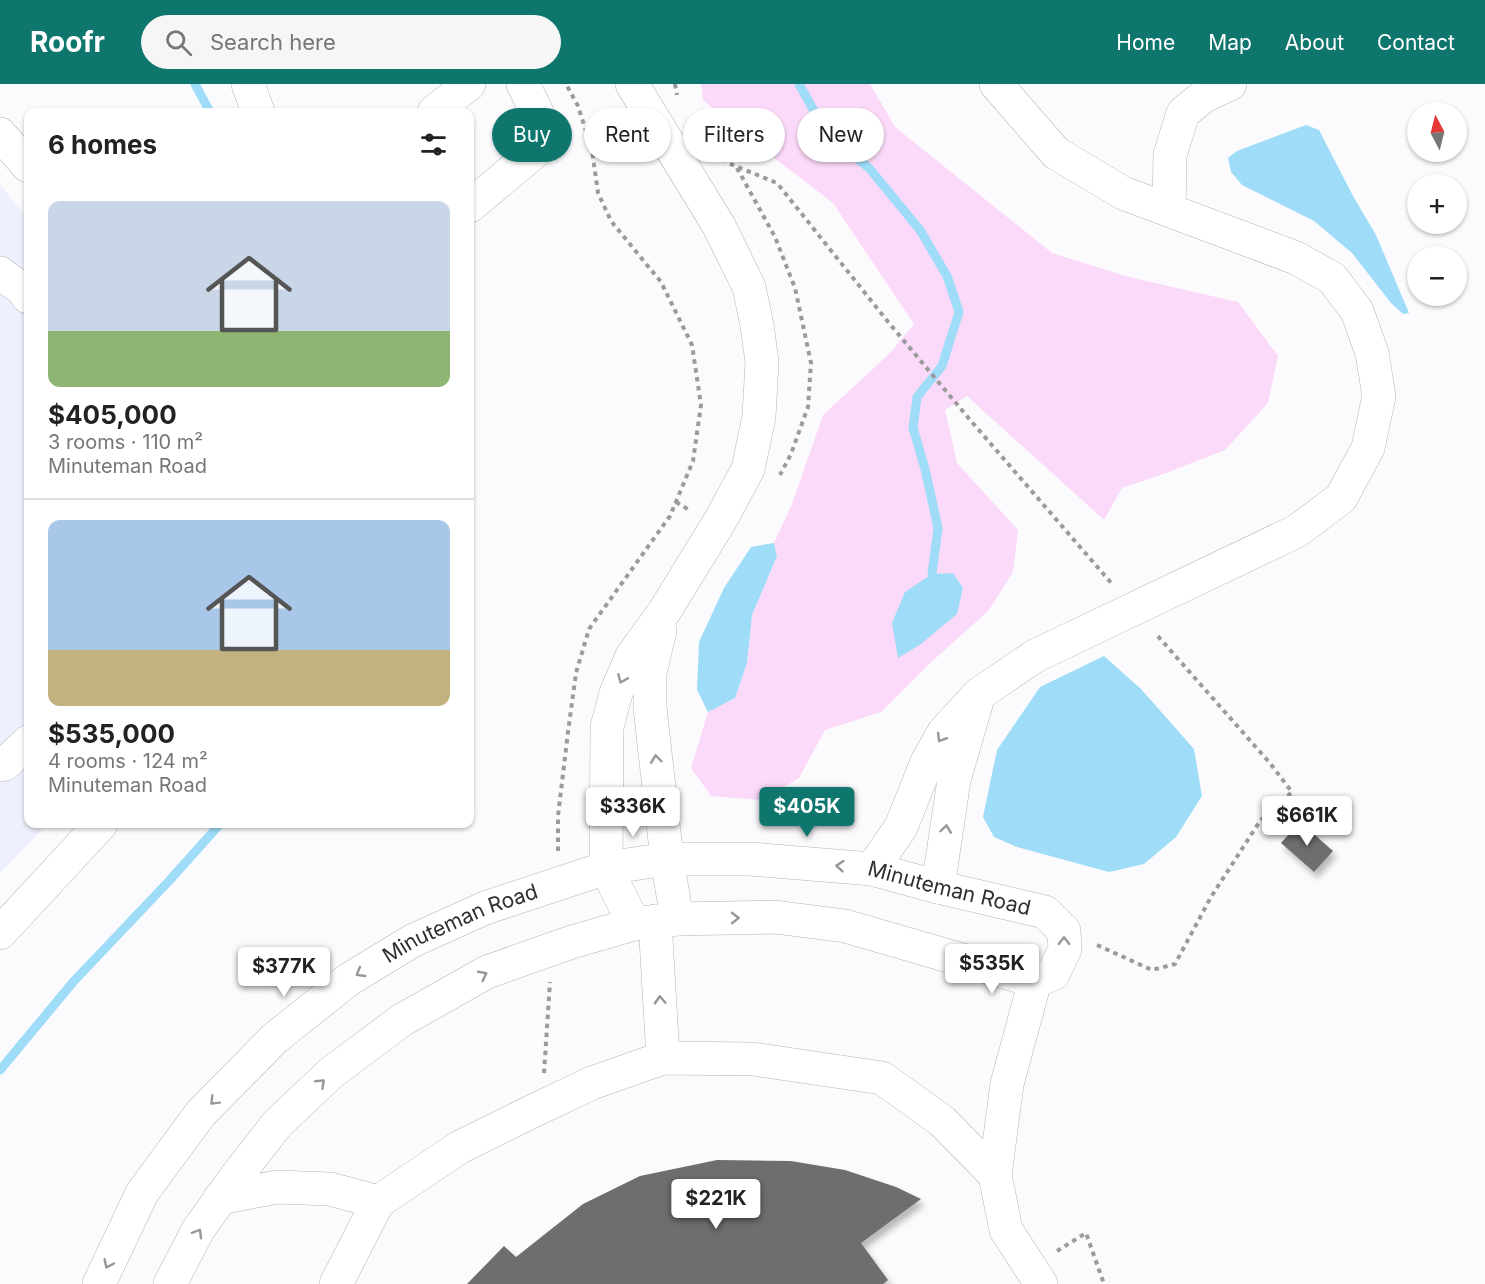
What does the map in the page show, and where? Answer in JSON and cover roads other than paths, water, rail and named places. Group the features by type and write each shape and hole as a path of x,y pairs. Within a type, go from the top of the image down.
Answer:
{"street":[{"path":"248,84 257,108"},
{"path":"439,108 469,84"},
{"path":"474,203 550,139 524,84"},
{"path":"632,84 719,226 749,287 758,325 762,362 759,417 748,469 720,521 664,612 632,656 616,693 607,727 606,868 655,921"},
{"path":"872,869 901,827 927,762 944,732 979,694 1035,656 1297,531 1341,498 1368,448 1379,396 1372,353 1357,311 1332,278 1296,258 1123,193 1056,153 996,84"},
{"path":"1169,210 1170,155 1183,112 1204,96 1230,84"},
{"path":"0,134 24,161"},
{"path":"0,273 24,292"},
{"path":"663,1058 655,921 667,859 650,708 650,673 664,612"},
{"path":"938,887 954,780 979,694"},
{"path":"0,765 5,764 24,746"},
{"path":"0,933 97,828"},
{"name":"Minuteman Road","path":"99,1284 142,1193 201,1113 275,1038 348,980 412,941 485,908 606,868 667,859 750,859 872,869 1045,912 1064,931 1065,949 1053,974 1035,981"},
{"path":"170,1284 198,1230 277,1125 331,1074 402,1020 487,972 552,949 655,921 775,917 845,926 1035,981 1008,1084 995,1175 1006,1230 1041,1284"},
{"path":"336,1284 378,1202 460,1148 592,1083 663,1058 753,1059 882,1078 942,1121 995,1175"},
{"path":"220,1198 277,1187 330,1189 378,1202"}],"water":[{"path":"1306,125 1319,130 1376,235 1409,313 1403,314 1391,303 1352,253 1314,221 1242,185 1231,172 1228,158 1237,151"},
{"path":"774,543 777,556 752,615 747,663 735,698 708,712 697,690 699,642 724,588 751,547"},
{"path":"953,573 963,588 957,614 921,644 898,658 892,623 905,592 932,574"},
{"path":"1104,656 1141,689 1194,749 1202,796 1176,837 1144,864 1109,872 1017,847 994,837 983,817 997,750 1040,687"}],"waterway":[{"path":"195,84 208,108"},
{"path":"799,84 827,134 869,168 920,230 947,276 959,312 942,366 917,397 913,428 938,528 932,574"},
{"path":"0,1070 74,981 216,828"}]}
